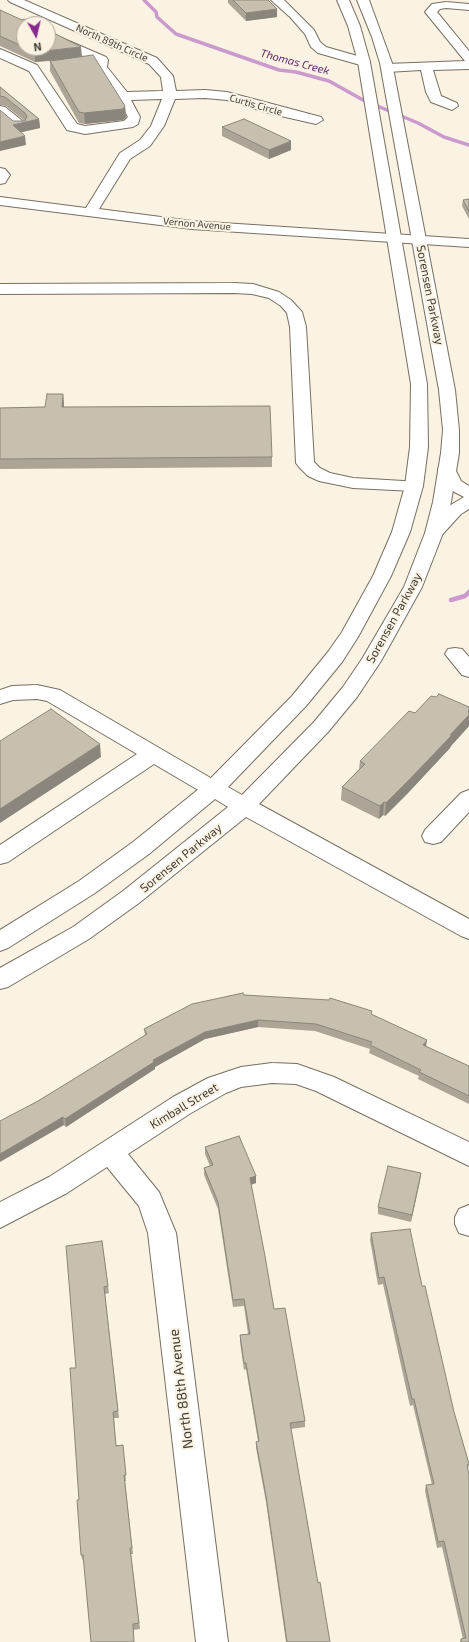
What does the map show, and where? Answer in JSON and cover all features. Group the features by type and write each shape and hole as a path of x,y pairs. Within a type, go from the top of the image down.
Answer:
{"main road":[{"name":"North 89th Circle","path":"14,0 153,61 167,76 170,94"},
{"path":"277,0 294,15 310,33 315,44 322,50 364,62"},
{"name":"Sorensen Parkway","path":"0,942 86,888 141,848 213,789 278,725 339,651 366,606 392,555 401,532 414,486 420,447 419,384 364,62 354,26 343,0"},
{"name":"Sorensen Parkway","path":"0,980 81,933 202,842 244,806 320,727 354,686 386,637 413,588 434,533 448,469 450,430 447,390 387,68 378,36 363,0"},
{"path":"469,7 442,5 433,8 431,12 469,60"},
{"path":"442,26 458,24 457,5"},
{"path":"56,40 102,60"},
{"path":"0,52 32,68 72,127 85,130 128,124 133,121 134,117 123,96 101,67 102,60"},
{"path":"75,63 139,54"},
{"path":"387,68 469,65"},
{"path":"32,68 47,67"},
{"path":"426,67 432,92 436,99 452,106"},
{"path":"91,211 125,156 145,142 157,126 170,94"},
{"name":"Curtis Circle","path":"123,96 170,94 227,96 249,101 277,111 316,120"},
{"path":"0,110 20,126"},
{"path":"0,172 3,175 0,180"},
{"name":"Vernon Avenue","path":"0,201 91,211 192,225 419,241 469,243"},
{"path":"0,289 234,288 253,289 274,295 286,303 294,312 298,326 303,457 305,463 314,472 325,477 353,483 414,486"},
{"path":"448,469 453,484 469,493"},
{"path":"434,533 455,510 469,502"},
{"path":"455,654 469,670"},
{"path":"0,697 12,693 37,692 53,695 213,789 469,930"},
{"path":"0,856 153,754"},
{"path":"433,836 469,798"},
{"name":"Kimball Street","path":"0,1216 58,1185 182,1105 217,1085 242,1077 272,1072 297,1074 325,1084 469,1156"},
{"name":"North 88th Avenue","path":"111,1152 150,1200 162,1234 212,1642"},
{"path":"469,1217 469,1224"}],"building":[{"path":"233,0 268,0 277,9 246,13"},
{"path":"0,10 16,17 16,43 0,36"},
{"path":"56,34 81,47 56,50"},
{"path":"93,55 125,106 123,109 84,113 79,112 50,61"},
{"path":"0,87 39,119 13,125 25,136 0,142 0,110 13,121 25,121 27,116 5,97 0,96"},
{"path":"244,119 291,141 269,150 222,127"},
{"path":"469,199 469,211 463,200"},
{"path":"47,394 63,394 62,407 270,406 272,457 0,459 0,408 45,407"},
{"path":"439,694 469,707 469,715 450,735 452,735 386,803 384,802 380,806 342,787 365,764 360,761 409,711 415,713 431,696 436,697"},
{"path":"51,709 100,744 0,809 0,741"},
{"path":"243,993 244,995 329,1000 330,998 372,1011 371,1014 427,1040 423,1045 469,1066 469,1096 419,1072 421,1070 370,1045 372,1042 316,1024 258,1020 205,1032 153,1060 154,1062 65,1119 63,1117 0,1154 0,1121 38,1101 147,1034 144,1029 192,1004"},
{"path":"239,1136 256,1176 250,1178 274,1309 285,1308 305,1421 290,1423 318,1583 320,1582 330,1642 287,1642 266,1496 256,1442 259,1441 240,1335 250,1334 244,1299 233,1300 218,1202 204,1168 213,1165 205,1147"},
{"path":"388,1166 421,1173 412,1215 378,1207"},
{"path":"410,1229 422,1286 425,1286 454,1412 469,1464 467,1465 469,1475 469,1642 461,1642 461,1639 466,1638 444,1541 438,1542 426,1485 434,1484 414,1399 412,1399 384,1277 379,1278 371,1233"},
{"path":"102,1241 108,1286 104,1287 118,1411 113,1412 116,1446 123,1445 126,1475 124,1475 132,1548 130,1548 139,1623 133,1624 134,1642 91,1642 83,1555 81,1555 77,1500 79,1500 70,1368 76,1368 66,1246"}],"waterway":[{"name":"Thomas Creek","path":"144,0 156,12 157,17 176,34 279,70 296,72 329,81 363,100 418,123 444,137 469,145"},
{"path":"451,600 465,596 469,592"}]}
